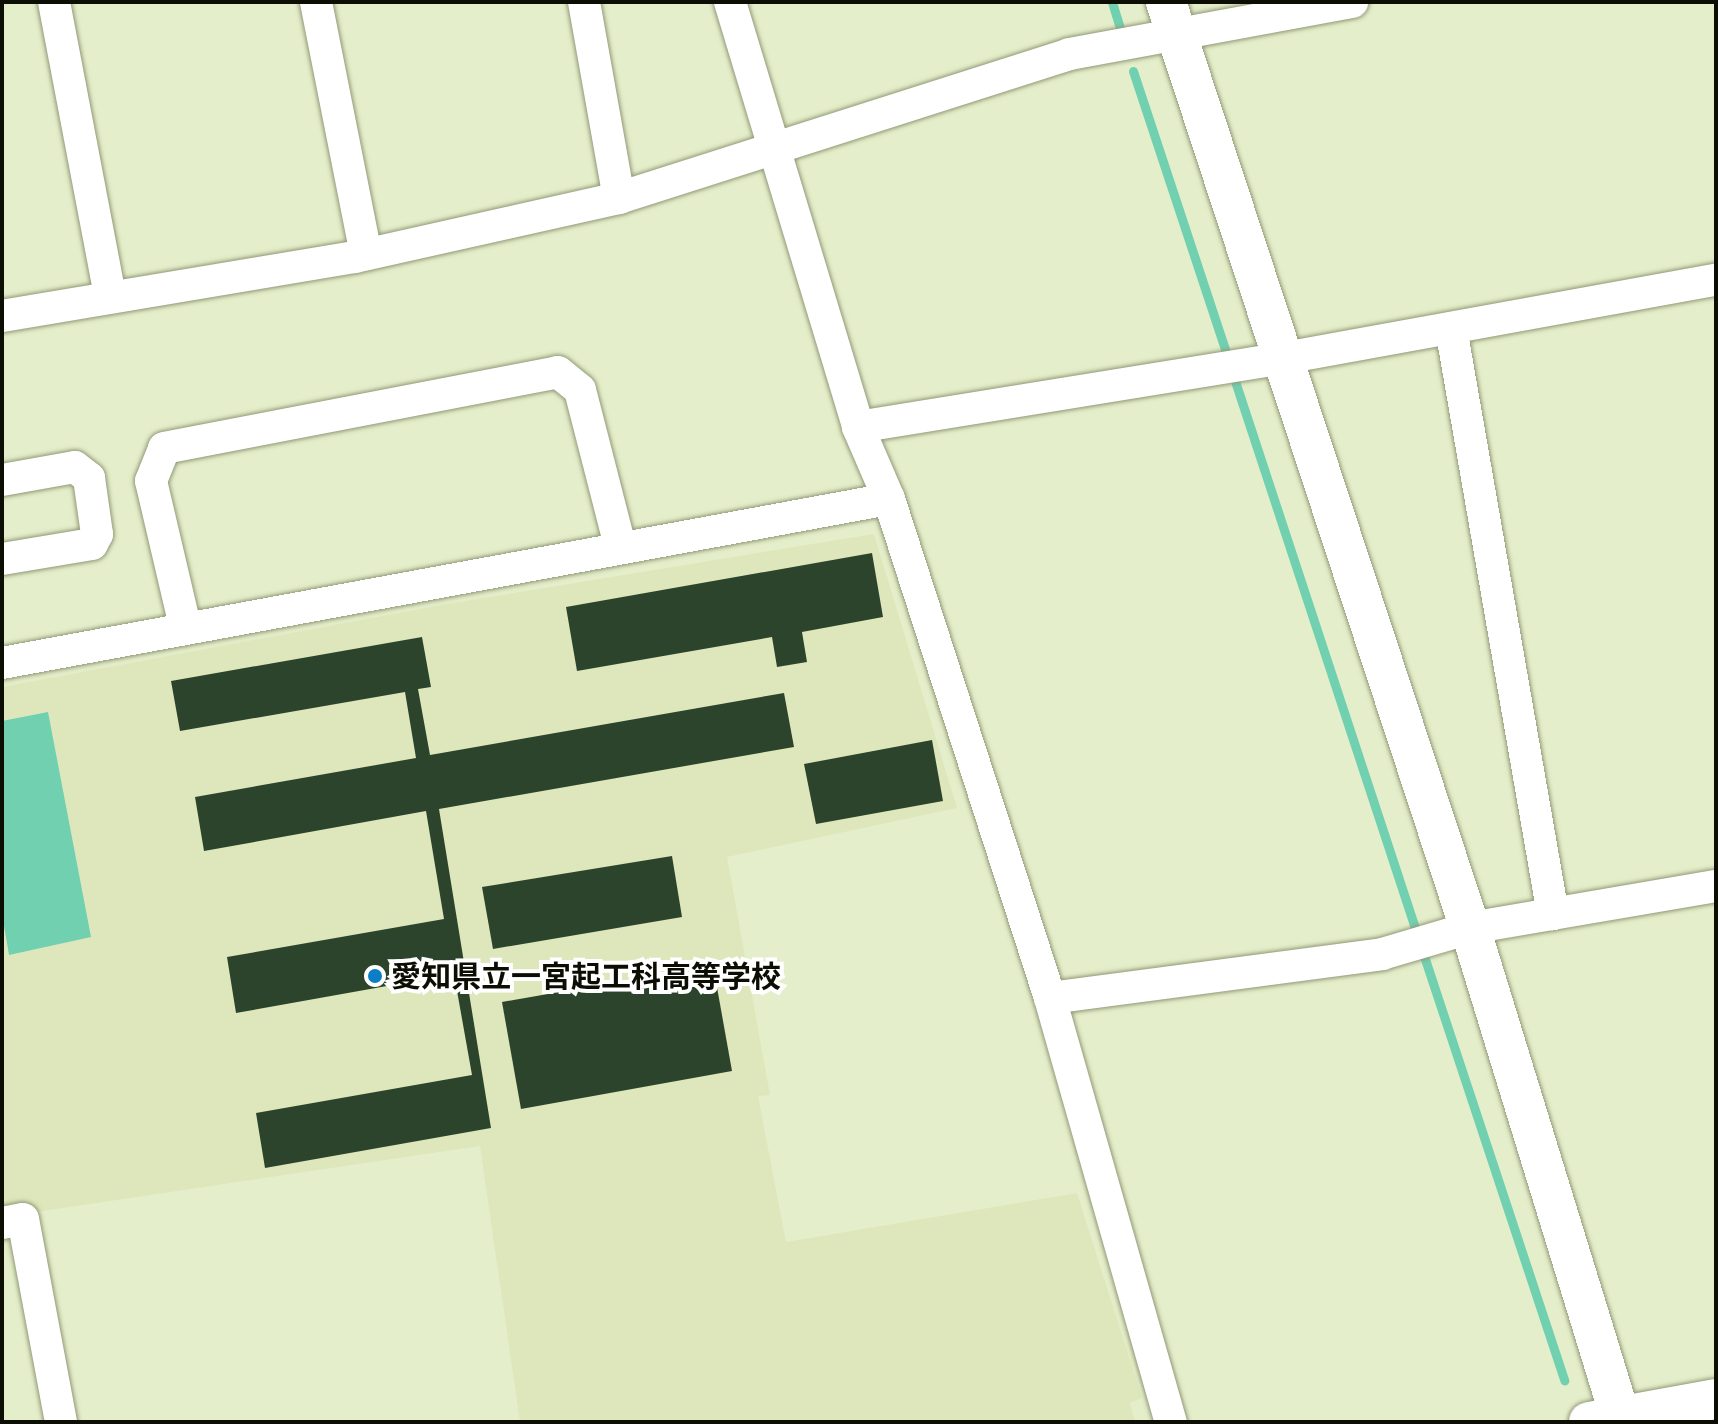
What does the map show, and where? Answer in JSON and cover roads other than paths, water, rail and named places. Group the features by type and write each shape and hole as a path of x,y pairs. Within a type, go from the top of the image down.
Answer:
{"street":[{"path":"54,2 110,296"},
{"path":"316,2 366,254"},
{"path":"584,2 619,198"},
{"path":"730,2 858,427 889,499 1050,998 1171,1422"},
{"path":"2,316 366,254 619,198 777,151 1171,17 1352,2"},
{"path":"1171,17 1470,928 1610,1420 1716,1399"},
{"path":"858,427 1285,358 1716,280"},
{"path":"1451,328 1553,914"},
{"path":"185,626 151,481 164,448 558,372 580,390 620,546"},
{"path":"2,480 75,467 89,478 97,534 92,544 2,559"},
{"path":"2,663 185,626 889,499"},
{"path":"1050,998 1382,954 1470,928 1716,886"},
{"path":"2,1223 23,1219 61,1422"}],"waterway":[{"path":"1112,2 1120,28"},
{"path":"1133,71 1226,352"},
{"path":"1234,378 1415,928"},
{"path":"1424,956 1564,1380"}],"place":[{"name":"愛知県立一宮起工科高等学校","path":"375,976"}]}
